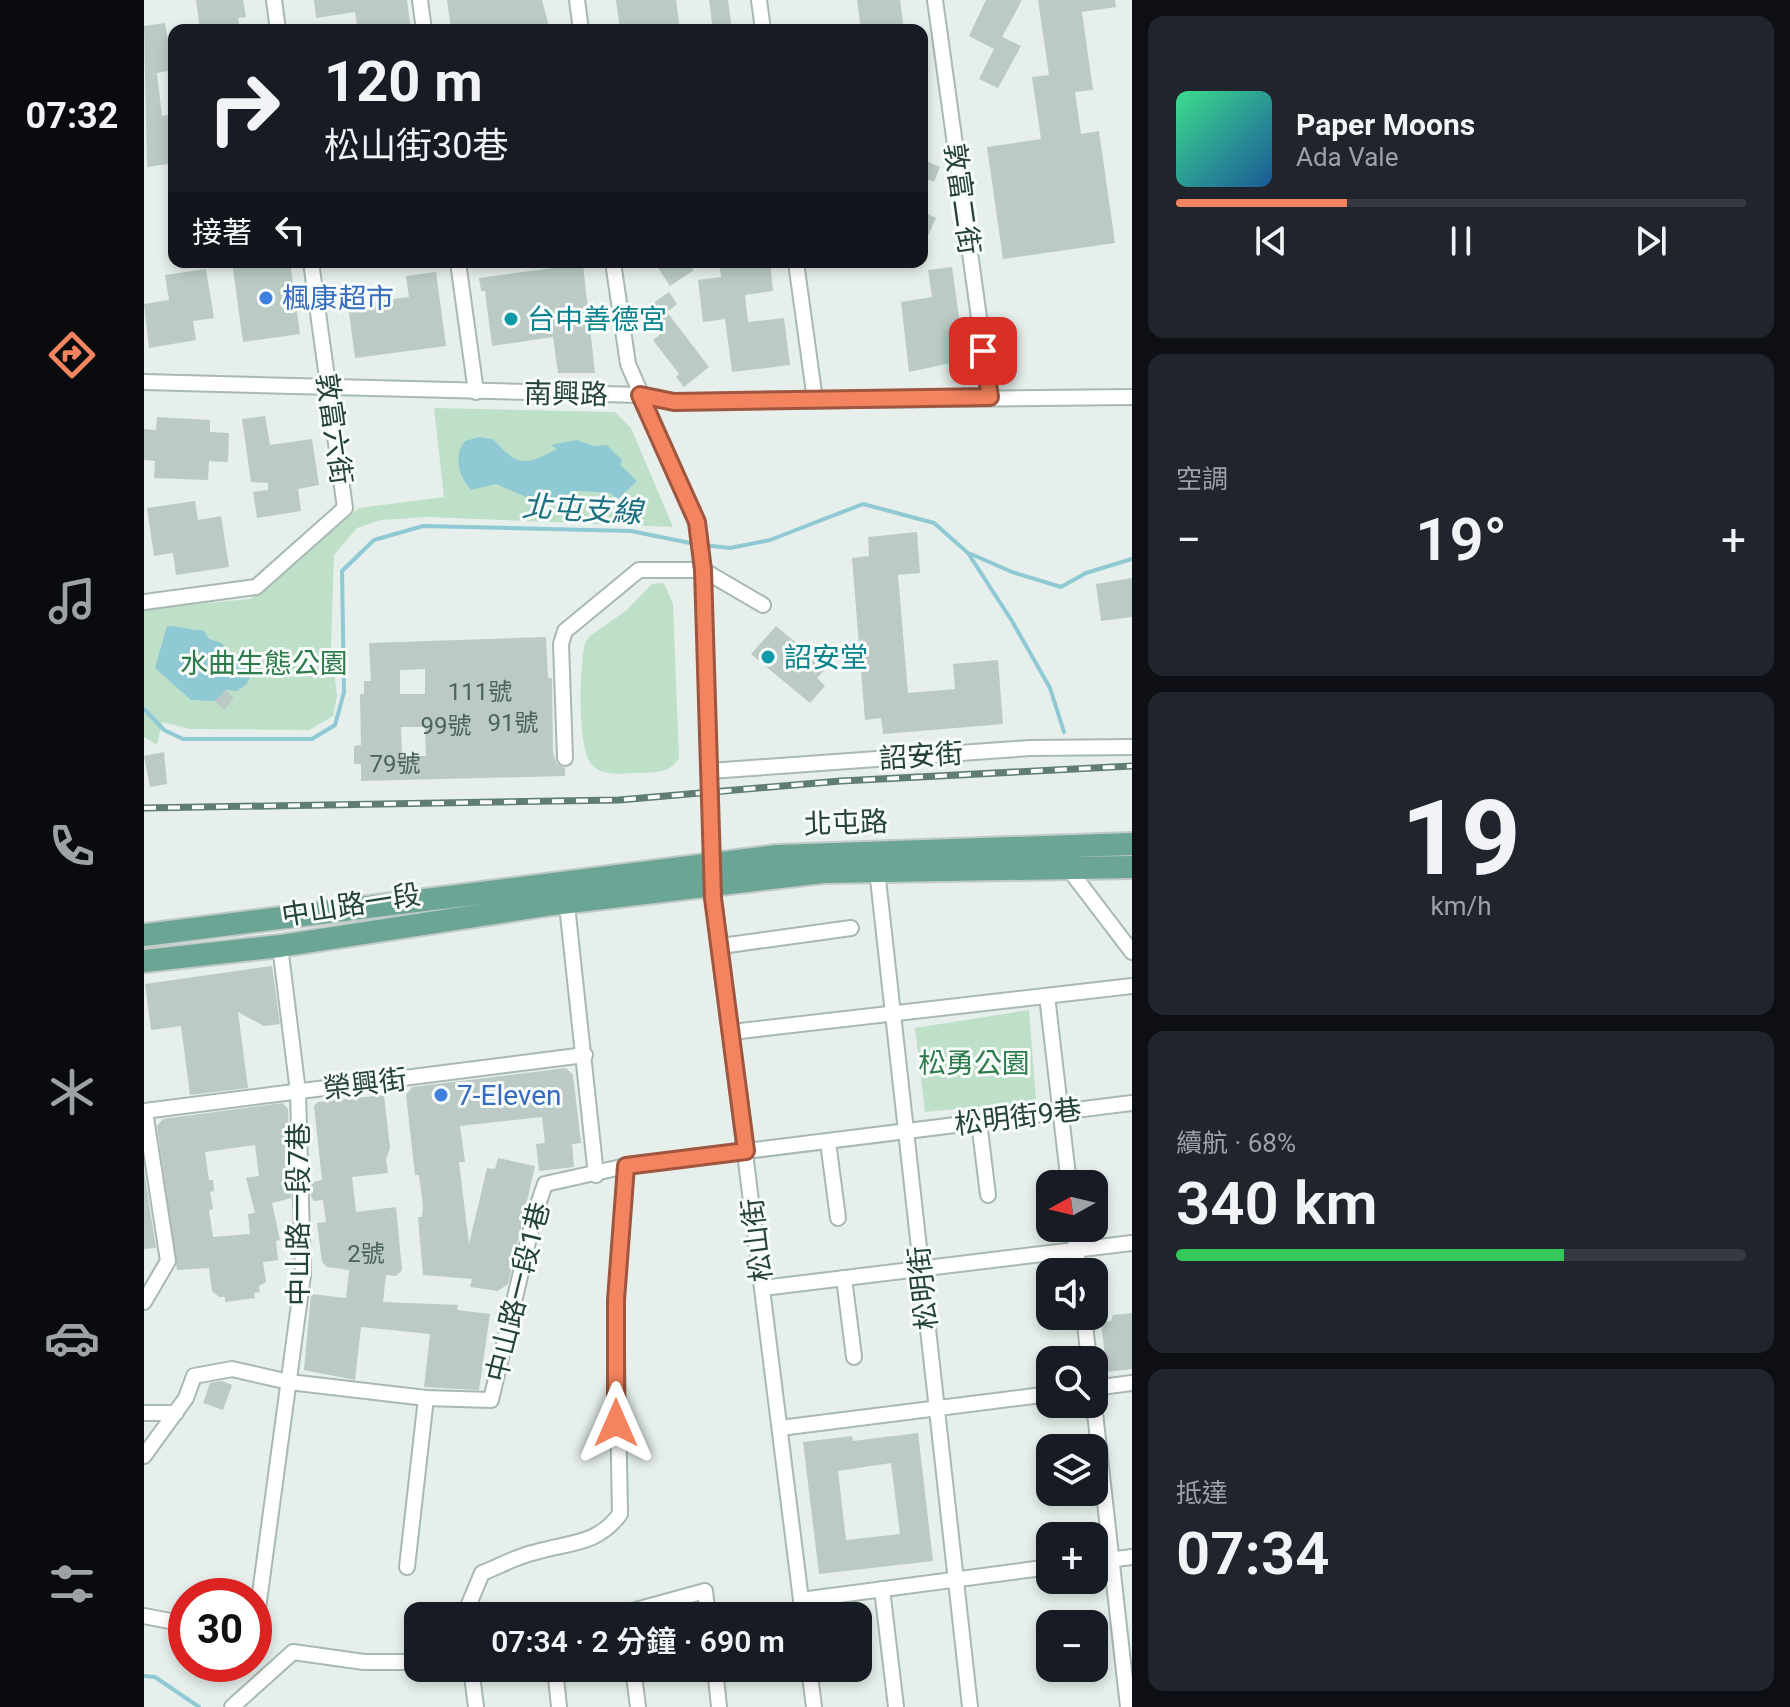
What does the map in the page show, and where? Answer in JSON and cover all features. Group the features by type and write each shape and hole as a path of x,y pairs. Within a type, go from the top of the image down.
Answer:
{"main road":[{"name":"北屯路","path":"565,891 712,874 832,852 1132,844"},
{"name":"北屯路","path":"712,874 1132,867"},
{"name":"中山路一段","path":"144,935 565,891"},
{"name":"中山路一段","path":"144,961 280,946 565,891"}],"street":[{"path":"274,0 277,24"},
{"path":"420,0 423,24"},
{"path":"577,0 580,24"},
{"path":"759,0 762,24"},
{"name":"敦富二街","path":"935,0 990,397"},
{"name":"敦富六街","path":"144,602 256,587 345,508 312,268"},
{"path":"459,268 476,392"},
{"name":"松山街","path":"614,268 628,364 697,522 703,570 712,874 801,1600"},
{"path":"797,268 815,400"},
{"name":"南興路","path":"144,382 640,395 674,402 1132,397"},
{"path":"565,758 561,644 571,623 639,570 703,570 763,605"},
{"name":"詔安街","path":"710,771 1048,749 1132,747"},
{"path":"1068,868 1132,952"},
{"name":"松明街","path":"877,870 970,1707"},
{"path":"565,891 596,1175"},
{"path":"721,946 851,928"},
{"name":"中山路一段7巷","path":"262,1578 303,1275 298,1092 280,946"},
{"path":"732,1032 1132,986"},
{"path":"1047,996 1067,1170"},
{"name":"榮興街","path":"144,1111 585,1055"},
{"name":"松明街9巷","path":"596,1175 626,1166 1132,1103"},
{"path":"144,1111 168,1261 144,1302"},
{"path":"979,1122 988,1195"},
{"path":"828,1142 838,1218"},
{"path":"470,1602 482,1573 532,1552 592,1539 607,1532 620,1514 616,1300 626,1166"},
{"name":"中山路一段1巷","path":"176,1413 194,1376 232,1369 289,1382 426,1398 491,1400 527,1244 545,1184 596,1175"},
{"path":"1075,1242 1077,1258"},
{"path":"763,1288 1132,1243"},
{"path":"844,1278 854,1357"},
{"path":"1108,1386 1132,1383"},
{"path":"780,1428 1036,1396"},
{"path":"407,1567 426,1398"},
{"path":"144,1413 176,1413"},
{"path":"144,1456 176,1413"},
{"path":"1096,1418 1128,1707"},
{"path":"1108,1560 1132,1557"},
{"path":"801,1600 1036,1569"},
{"path":"882,1589 896,1707"},
{"path":"667,1602 705,1591 706,1602"},
{"path":"144,1616 168,1621"},
{"path":"232,1707 293,1652 364,1662 404,1662"},
{"path":"473,1682 476,1707"},
{"path":"556,1682 559,1707"},
{"path":"635,1682 638,1707"},
{"path":"716,1682 719,1707"},
{"path":"811,1682 814,1707"}],"green space":[{"name":"水曲生態公園","path":"434,408 615,412 631,428 673,527 428,517 381,520 357,528 334,555 331,646 337,696 333,716 309,730 190,729 162,722 157,745 144,737 144,609 250,599 359,508 444,497"},
{"path":"664,583 673,604 679,758 672,767 658,772 604,772 593,766 584,744 581,688 585,643 590,636 627,610 652,584"},
{"name":"松勇公園","path":"1029,1010 1036,1101 925,1112 915,1028"}],"water":[{"path":"479,437 493,439 509,455 522,461 537,459 557,449 551,445 576,440 595,446 607,445 622,460 620,465 637,481 618,499 610,493 579,491 548,502 538,502 496,484 471,490 461,473 458,459 465,441"},
{"path":"167,626 203,630 209,639 222,643 228,656 250,659 253,670 247,684 237,691 226,690 215,701 191,700 155,668"}],"building":[{"path":"196,0 243,0 246,17 238,18 239,24 199,24"},
{"path":"314,0 407,0 410,24 357,24 355,12 316,18"},
{"path":"447,0 542,0 548,24 450,24"},
{"path":"616,0 676,0 679,24 619,24"},
{"path":"709,0 728,0 731,24 712,24"},
{"path":"857,0 900,0 903,24 860,24"},
{"path":"986,0 1022,0 1002,37 1021,46 998,88 979,79 994,49 969,36"},
{"path":"1038,0 1115,0 1116,7 1082,12 1093,90 1075,92 1081,134 1099,131 1115,243 1003,259 987,147 1041,139 1032,77 1049,75"},
{"path":"165,23 168,41 168,71 157,73 162,116 168,115 168,164 147,167 144,26"},
{"path":"928,162 940,167 934,182 928,180"},
{"path":"928,214 936,218 928,236"},
{"path":"952,267 965,360 909,372 901,302 932,297 928,270"},
{"name":"楓康超市","path":"233,268 291,268 300,334 243,342"},
{"path":"553,268 583,268 595,373 558,373 553,337 492,346 485,291 481,291 479,278"},
{"path":"658,268 694,270 670,286"},
{"path":"720,268 771,268 773,291 745,295 748,322 784,318 790,365 732,372 725,319 703,322 698,280 721,277"},
{"path":"206,269 214,318 193,321 196,340 149,348 144,304 169,300 165,275"},
{"path":"436,272 446,346 355,358 348,305 409,297 406,276"},
{"path":"669,292 677,304 667,312 709,367 684,387 676,377 679,374 653,340 662,333 646,308"},
{"path":"265,416 270,445 312,439 319,485 298,489 301,511 257,518 253,492 268,490 268,483 251,482 242,419"},
{"path":"157,417 210,420 210,432 229,433 228,462 209,461 208,480 154,478 155,461 144,460 144,429 156,430"},
{"path":"195,501 198,520 221,516 229,567 176,575 173,553 154,556 147,508"},
{"path":"917,532 920,573 898,575 908,693 955,689 953,664 998,660 1003,724 883,734 881,718 865,720 852,558 869,556 868,537"},
{"path":"1132,578 1132,617 1101,621 1096,584"},
{"path":"776,626 826,668 817,678 825,686 810,703 751,654"},
{"path":"546,637 548,678 552,678 553,753 557,764 565,768 565,776 361,781 361,764 354,764 354,746 361,745 360,694 364,694 364,681 371,681 369,643","holes":["425,669 425,694 400,694 400,670","401,727 425,727 426,756 402,756"]},
{"path":"226,690 234,698 224,710 215,701"},
{"path":"164,752 167,784 150,787 144,756"},
{"path":"272,966 280,1024 264,1026 238,1012 248,1088 190,1095 181,1026 151,1030 145,984"},
{"path":"566,1068 573,1075 581,1143 572,1144 574,1167 539,1171 536,1144 545,1143 542,1117 460,1126 465,1162 459,1162 469,1244 487,1168 495,1169 498,1158 535,1166 508,1284 498,1291 470,1287 472,1279 423,1275 418,1217 422,1217 423,1205 419,1175 415,1175 406,1095 412,1087"},
{"path":"384,1095 390,1148 386,1159 388,1173 352,1177 356,1212 396,1207 402,1270 396,1276 386,1275 383,1302 458,1305 457,1310 490,1314 479,1390 424,1387 430,1334 361,1327 355,1380 304,1370 311,1294 346,1298 349,1270 327,1267 322,1262 317,1223 326,1222 323,1200 314,1201 310,1183 322,1180 314,1106 318,1102"},
{"path":"283,1103 288,1109 291,1198 272,1203 280,1240 276,1241 278,1260 263,1262 266,1282 259,1286 260,1292 254,1293 255,1298 225,1302 225,1297 219,1297 212,1291 209,1268 177,1270 157,1126 163,1119","holes":["255,1145 259,1176 246,1178 255,1213 248,1214 250,1234 213,1237 209,1210 213,1209 210,1192 214,1191 213,1180 209,1180 205,1152"]},
{"path":"144,1170 156,1248 144,1249"},
{"path":"1132,1313 1132,1369 1108,1372 1108,1346 1104,1346 1102,1330 1108,1330 1108,1321 1113,1315"},
{"path":"222,1381 232,1385 223,1410 203,1403 210,1383"},
{"path":"918,1433 933,1561 819,1574 803,1442 852,1436 853,1441","holes":["891,1463 900,1534 846,1540 838,1471"]}],"waterway":[{"name":"北屯支線","path":"703,545 730,548 770,540 863,504 934,523 968,553 1012,621 1050,688 1064,732"},
{"name":"北屯支線","path":"144,709 164,730 183,739 312,739 335,725 344,692 342,571 374,540 423,526 631,531 695,544"},
{"path":"971,554 1012,572 1061,587 1086,573 1132,559"},
{"path":"144,1676 155,1677 199,1707"}],"railway":[{"path":"144,808 619,800 841,781 1132,766"}],"place":[{"name":"楓康超市","path":"266,298"},
{"name":"台中善德宮","path":"511,319"},
{"name":"詔安堂","path":"768,657"},
{"name":"7-Eleven","path":"441,1095"}],"route":[{"path":"616,1423 616,1300 626,1166 746,1151 713,898 703,570 697,522 640,395 674,402 990,397 983,351"}]}
